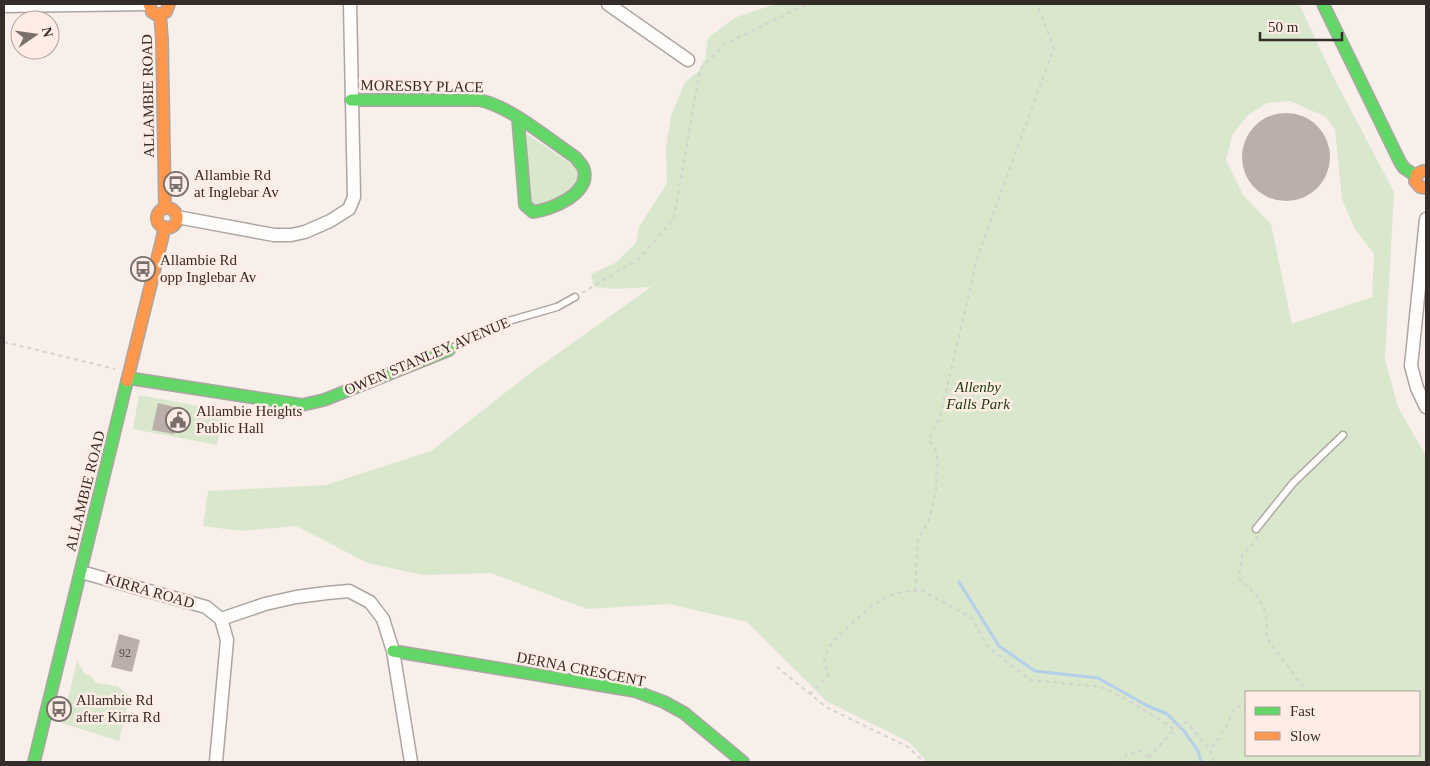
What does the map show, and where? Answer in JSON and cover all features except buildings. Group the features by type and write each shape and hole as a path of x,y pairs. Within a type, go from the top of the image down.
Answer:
{"street":[{"path":"4,6 149,4 152,12 160,14 166,12 169,4"},
{"path":"177,217 173,225 165,227 159,224 157,219 160,210 166,208 172,209 177,217 274,234 291,235 305,232 330,221 349,209 354,197 350,4"},
{"path":"608,4 688,60"},
{"path":"1323,4 1400,162 1404,168 1421,173 1416,184 1426,189"},
{"name":"ALLAMBIE ROAD","path":"160,14 166,208"},
{"name":"MORESBY PLACE","path":"351,100 479,100 500,106 575,157 585,172 583,182 574,196 544,211 533,212 527,209 525,204 521,178 518,119"},
{"path":"1426,219 1422,292 1411,366 1416,388 1426,407"},
{"name":"ALLAMBIE ROAD","path":"34,762 165,227"},
{"name":"OWEN STANLEY AVENUE","path":"128,378 302,405 324,400 449,350"},
{"name":"KIRRA ROAD","path":"81,572 206,607 221,619"},
{"path":"216,762 227,640 221,619 265,604 296,597 349,591 370,602 383,619 394,651 411,762"},
{"name":"DERNA CRESCENT","path":"394,651 635,691 666,702 690,718 734,756 744,762"}],"lane":[{"name":"OWEN STANLEY AVENUE","path":"449,350 506,322 557,307 575,297"},
{"path":"1256,529 1293,483 1343,435"}],"path":[{"path":"575,297 638,260 674,218 700,69 726,44 807,4"},
{"path":"916,591 918,538 929,521 936,488 937,453 929,439 940,417 978,255 1054,48 1036,4"},
{"path":"4,342 115,369"},
{"path":"1256,529 1259,530 1256,541 1242,555 1238,576 1240,581 1248,587 1266,611 1268,625 1266,636 1306,691"},
{"path":"810,694 828,675 824,659 832,642 871,606 894,593 921,590 972,618 988,647 1030,680 1101,687 1130,701 1174,730"},
{"path":"777,667 826,707 908,747 924,762"},
{"path":"1210,750 1227,726 1233,710 1240,706 1245,707"},
{"path":"1149,758 1174,730 1187,722 1210,750 1214,762"},
{"path":"1118,762 1128,754 1141,751 1151,762"}],"green space":[{"name":"Allenby Falls Park","path":"775,4 1299,4 1334,78 1394,192 1385,359 1398,407 1426,456 1426,762 927,762 909,742 826,701 747,622 669,604 587,609 491,573 422,575 368,563 296,526 241,531 203,526 208,491 326,485 431,451 529,374 651,287 615,289 594,287 591,274 615,263 636,243 639,227 667,183 666,148 671,116 685,82 698,72 705,59 708,38 734,18","holes":["1290,101 1326,117 1335,129 1342,200 1355,229 1374,254 1372,297 1292,324 1271,224 1243,195 1226,160 1232,135 1248,115 1267,103"]},
{"path":"527,134 580,170 575,185 546,205 530,205"},
{"name":"Allambie Heights Public Hall","path":"139,395 224,411 217,445 133,429"},
{"path":"77,661 85,674 91,676 96,683 117,686 130,696 119,741 62,723"}],"waterway":[{"path":"959,582 999,646 1035,671 1098,678 1146,705 1167,714 1184,731 1198,751 1201,762"}],"traffic: fast":[{"path":"1323,4 1400,162 1404,168 1416,176"},
{"path":"351,100 479,100 491,103 516,116 575,157 583,166 584,179 575,193 559,204 541,211 533,212 525,205 518,119"},
{"path":"128,378 302,405 324,400 449,350"},
{"path":"34,762 127,381"},
{"path":"393,651 635,691 664,702 684,713 743,762"}],"traffic: slow":[{"path":"149,4 152,12 157,15 166,12 169,4"},
{"path":"160,14 165,208"},
{"path":"1423,171 1417,174 1415,181 1420,187 1426,188"},
{"path":"167,208 174,211 177,218 174,225 167,228 160,225 157,218 160,211 167,208"},
{"path":"127,381 165,227"}],"place":[{"name":"Allambie Rd at Inglebar Av","path":"176,184"},
{"name":"Allambie Rd opp Inglebar Av","path":"143,269"},
{"name":"Allambie Heights Public Hall","path":"178,420"},
{"name":"Allambie Rd after Kirra Rd","path":"59,709"}]}
